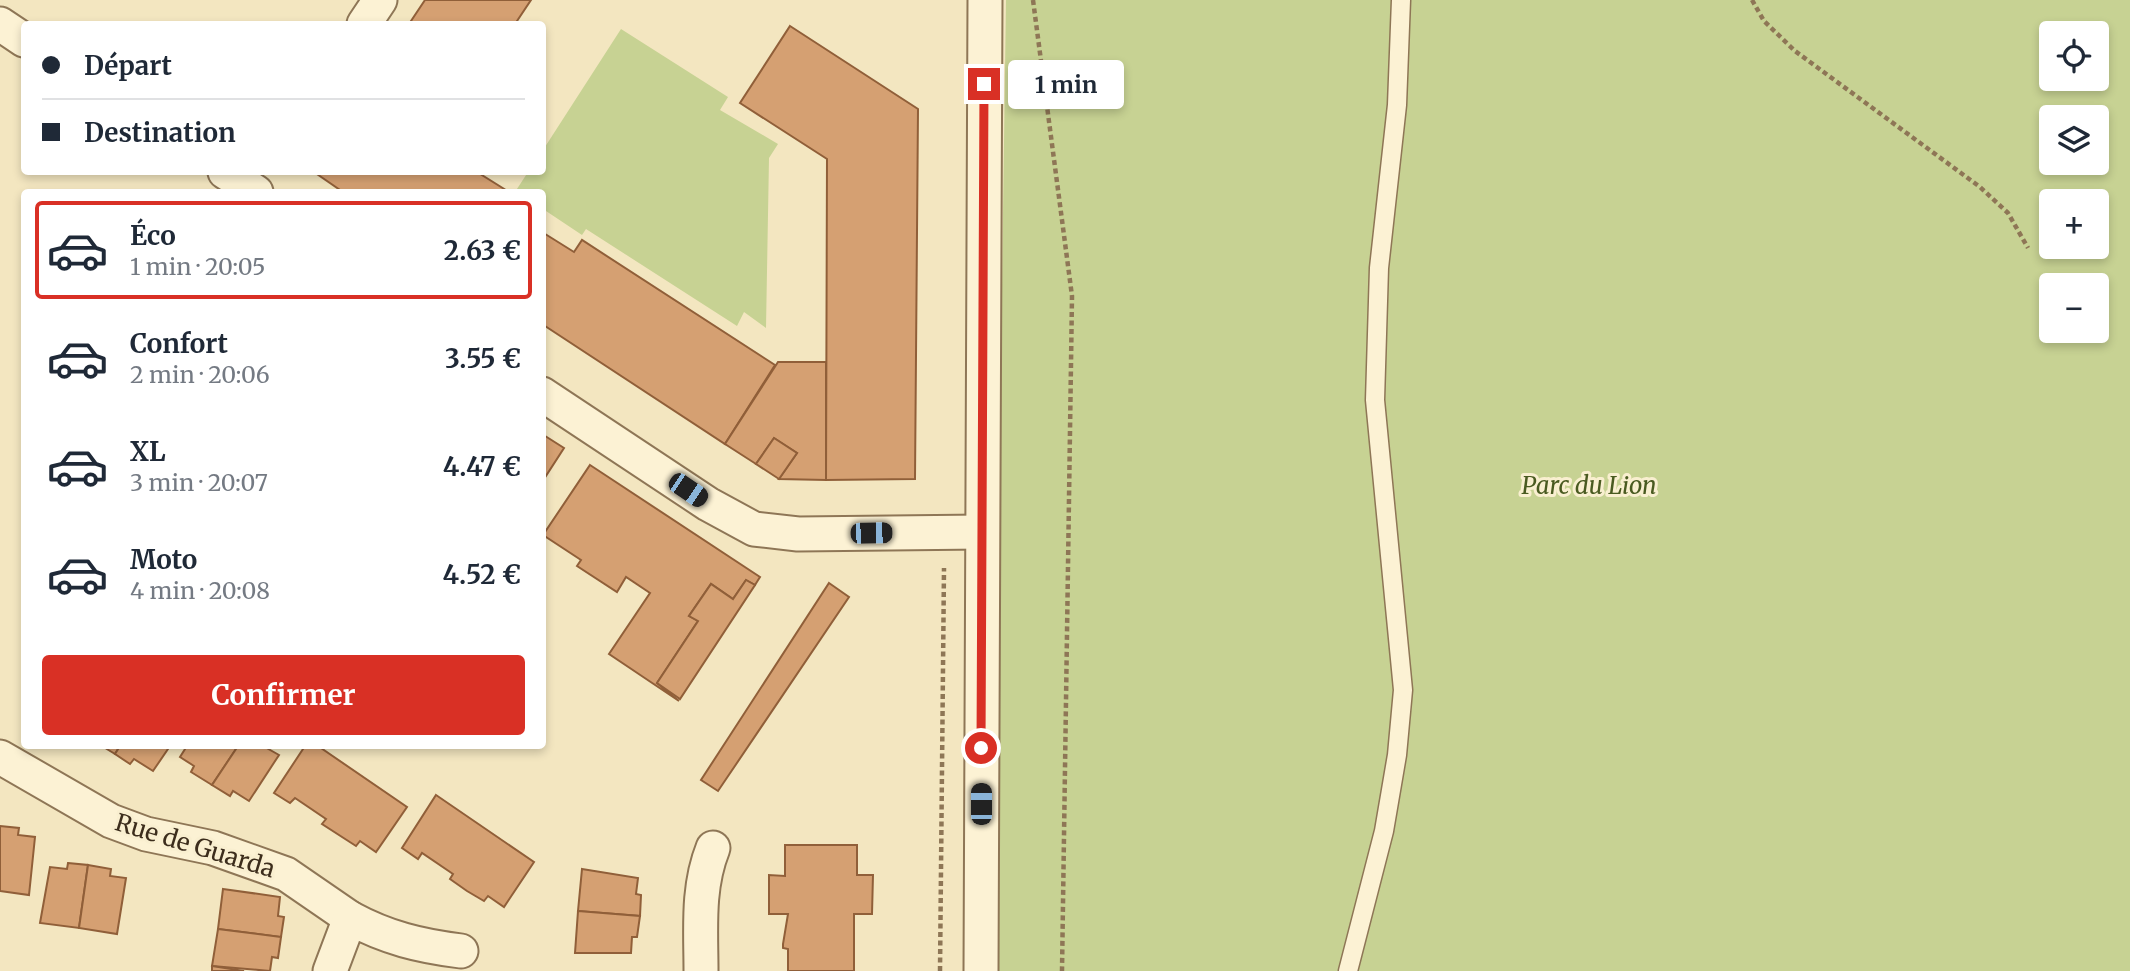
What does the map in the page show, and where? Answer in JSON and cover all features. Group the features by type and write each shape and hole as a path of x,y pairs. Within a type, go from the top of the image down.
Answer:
{"street":[{"path":"366,21 380,0"},
{"path":"981,971 985,0"},
{"path":"0,24 21,38"},
{"path":"233,175 260,185"},
{"path":"546,397 708,504 754,529 798,534 982,532"},
{"name":"Rue de Guarda","path":"0,757 111,821 155,836 224,852 286,874 350,918 383,936 461,951"},
{"path":"701,971 701,895 704,872 713,848"},
{"path":"330,971 350,918"}],"lane":[{"path":"1348,971 1384,831 1397,755 1403,690 1397,603 1374,400 1378,268 1397,104 1401,0"}],"path":[{"path":"1033,0 1072,296 1062,971"},
{"path":"1752,0 1764,21 1795,51 1980,187 2008,213 2028,248"}],"green space":[{"name":"Parc du Lion","path":"1006,0 2130,0 2130,971 999,971 997,642"},
{"path":"621,29 728,97 720,110 778,144 769,158 766,328 744,312 737,326 586,229 582,235 546,211 546,189 517,189 526,175 546,175 546,145"}],"building":[{"path":"425,0 531,0 517,21 411,21"},
{"path":"790,26 918,109 915,479 826,480 827,159 740,103"},
{"path":"318,175 482,175 504,189 339,189"},
{"path":"546,234 574,252 582,240 775,365 725,444 546,327"},
{"path":"778,362 826,362 826,480 779,479 797,453 774,438 756,464 725,444"},
{"path":"546,437 564,448 546,476"},
{"path":"774,438 797,453 779,479 756,464"},
{"path":"590,465 760,577 755,585 746,580 733,599 711,584 689,616 698,621 657,683 679,701 609,654 650,593 626,577 617,592 577,566 581,560 546,537 546,531"},
{"path":"746,580 755,585 680,699 657,683 698,621 689,616 711,584 733,599"},
{"path":"829,583 849,597 718,791 701,780"},
{"path":"118,749 168,749 153,771 134,759 130,764 115,754"},
{"path":"185,749 236,749 212,785 191,772 194,766 180,757"},
{"path":"236,749 268,749 279,755 249,801 233,791 230,796 212,785"},
{"path":"303,749 322,749 407,807 376,852 360,841 356,846 322,824 326,819 295,798 290,803 274,793"},
{"path":"436,795 534,862 504,907 488,896 484,901 467,891 450,879 453,874 422,853 418,859 402,848"},
{"path":"0,826 19,828 18,835 35,837 29,895 0,891"},
{"path":"785,845 857,845 857,875 873,875 872,914 854,914 854,971 788,971 788,949 783,948 783,944 788,914 769,914 769,875 785,876"},
{"path":"68,863 88,865 79,928 40,923 50,867 67,869"},
{"path":"88,865 111,869 110,876 126,878 117,934 79,928"},
{"path":"582,869 638,878 636,894 641,895 640,916 578,911"},
{"path":"223,889 280,897 278,916 284,917 281,937 218,929"},
{"path":"578,911 640,916 637,937 632,937 631,953 575,953"},
{"path":"218,929 281,937 278,958 272,957 270,971 212,966"},
{"path":"212,966 244,971 212,971"}],"route":[{"path":"981,748 984,84"}]}
